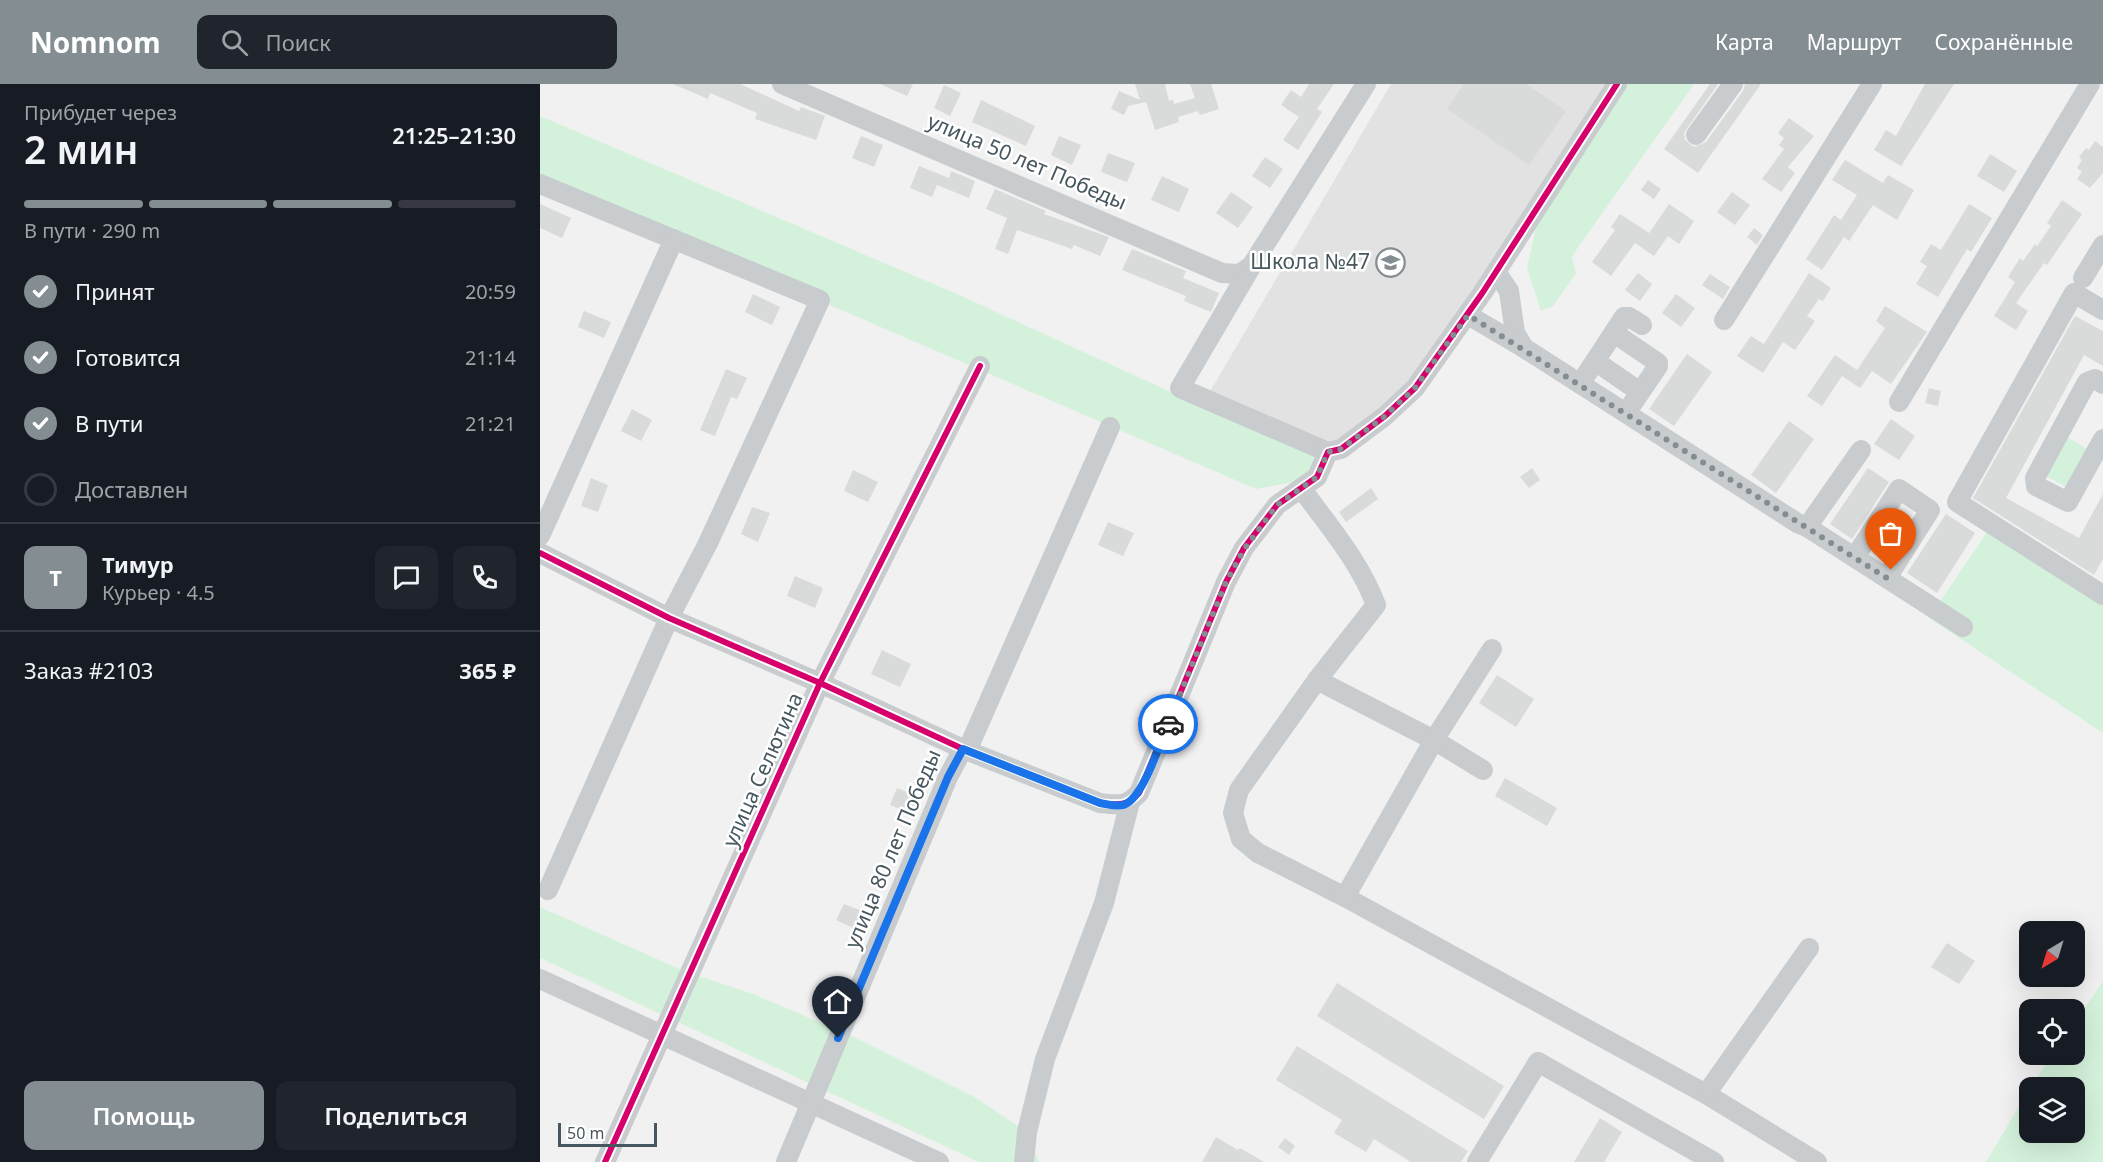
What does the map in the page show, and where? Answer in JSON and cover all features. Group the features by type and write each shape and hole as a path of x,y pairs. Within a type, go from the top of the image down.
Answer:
{"street":[{"path":"1366,84 1252,265 1180,388 1328,452 1341,449 1385,416 1415,388 1468,315 1617,84"},
{"path":"1696,135 1733,84"},
{"path":"1724,320 1872,84"},
{"path":"1899,402 2090,84"},
{"name":"улица 50 лет Победы","path":"791,86 1222,273 1240,274 1252,265"},
{"path":"540,184 820,300 708,543 669,618 548,890"},
{"path":"540,536 674,239"},
{"path":"2083,278 2103,245"},
{"path":"1496,272 1509,291 1515,333 1524,348"},
{"path":"2103,310 2074,293 1957,502 2103,594"},
{"path":"1468,315 1524,348 1963,627"},
{"path":"1580,384 1624,317 1629,317 1642,326"},
{"path":"1614,333 1658,363 1626,413"},
{"path":"1595,361 1640,392"},
{"name":"улица Селютина","path":"605,1162 820,682 980,366"},
{"path":"2103,384 2095,380 2087,382 2035,478 2036,486 2068,502 2103,439"},
{"name":"улица 80 лет Победы","path":"786,1162 948,777 963,749 970,744 1110,427"},
{"path":"1807,527 1861,450"},
{"path":"540,553 669,618 820,682 963,749 1100,803 1121,806 1130,802 1139,793 1226,582 1245,548 1277,505 1317,477 1328,452"},
{"path":"1301,488 1339,541 1370,590 1376,605 1317,680 1239,790 1233,813 1241,839 1258,853 1345,897 1706,1094 1816,1162"},
{"path":"1855,557 1899,489 1930,510 1887,578"},
{"path":"1345,897 1434,740 1492,649"},
{"path":"1317,680 1434,740 1483,770"},
{"path":"1024,1162 1027,1132 1045,1059 1104,903 1130,802"},
{"path":"1706,1094 1809,948"},
{"path":"540,979 939,1162"},
{"path":"1477,1162 1538,1062 1714,1162"}],"shaded area":[{"name":"Школа №47","path":"1391,84 1611,84 1411,386 1337,445 1209,393"}],"green space":[{"path":"1628,84 1694,84 1572,257 1576,273 1553,306 1541,311 1527,268 1536,227"},
{"path":"540,116 957,294 1184,398 1315,446 1314,470 1294,482 1256,489 540,180"},
{"path":"2067,437 2089,450 2068,488 2046,476"},
{"path":"1989,529 2103,602 2103,733 1929,618"},
{"path":"540,907 684,971 753,994 852,1036 973,1096 1027,1132 1039,1162 979,1162 540,958"},
{"path":"2103,981 2103,1162 1986,1162 2019,1106 2019,1143 2085,1143 2085,1077 2037,1077 2045,1065 2085,1065 2085,1007"}],"building":[{"path":"673,84 740,84 799,111 801,107 825,116 816,140 755,119 757,113 710,93 708,99"},
{"path":"880,84 913,84 907,96"},
{"path":"1135,84 1165,84 1169,101 1173,100 1174,104 1195,98 1190,84 1211,84 1219,109 1200,115 1198,111 1178,117 1179,122 1155,130 1146,102 1128,106 1124,115 1111,109 1119,91 1140,100"},
{"path":"1309,84 1334,84 1317,109 1322,112 1298,150 1283,140 1299,117 1281,105 1291,90 1301,97"},
{"path":"1464,84 1526,84 1566,111 1529,165 1447,109"},
{"path":"1710,84 1718,84 1684,133 1685,140 1694,147 1706,142 1743,91 1745,84 1761,84 1698,173 1664,149"},
{"path":"1925,84 1954,84 1901,166 1874,150 1886,130 1896,136"},
{"path":"944,85 961,93 950,116 934,108"},
{"path":"981,100 1035,126 1026,146 972,122"},
{"path":"1789,118 1814,136 1788,167 1795,173 1781,192 1762,179 1784,149 1779,145 1784,138 1778,133"},
{"path":"861,136 883,145 874,167 852,158"},
{"path":"1059,136 1081,145 1072,165 1051,155"},
{"path":"2095,141 2103,147 2103,173 2090,188 2077,179 2082,172 2077,168 2082,160 2079,157 2086,148 2089,150"},
{"path":"1108,153 1135,163 1127,182 1101,172"},
{"path":"1990,154 2017,171 2004,192 1977,176"},
{"path":"1265,157 1283,169 1270,188 1252,176"},
{"path":"1845,160 1883,183 1888,175 1914,190 1897,220 1873,205 1849,241 1844,237 1822,270 1806,259 1834,215 1841,220 1857,195 1832,180"},
{"path":"919,166 949,178 951,171 975,181 969,198 937,185 932,197 910,188"},
{"path":"1162,176 1189,189 1179,212 1151,200"},
{"path":"1648,180 1661,189 1654,199 1641,190"},
{"path":"995,189 1046,211 1044,214 1109,237 1100,256 1074,245 1072,249 1017,230 1008,254 995,249 1007,218 986,209"},
{"path":"1231,192 1253,207 1238,228 1216,213"},
{"path":"1732,192 1750,205 1735,225 1717,212"},
{"path":"2062,200 2082,214 2047,265 2044,263 2016,303 2028,311 2016,330 1994,316 2015,282 2008,277 2020,258 2023,261 2035,244 2037,246 2051,226 2047,223"},
{"path":"540,204 571,218 562,238 540,228"},
{"path":"1669,204 1694,221 1679,244 1668,236 1654,256 1635,243 1611,276 1592,262 1615,230 1611,227 1620,214 1649,233"},
{"path":"1969,204 1992,218 1971,252 1967,249 1938,297 1916,284 1927,266 1920,262 1931,244 1941,250"},
{"path":"1754,228 1763,235 1757,245 1747,237"},
{"path":"1132,249 1186,271 1183,278 1219,293 1211,312 1184,301 1186,296 1122,270"},
{"path":"1638,273 1652,284 1640,301 1625,290"},
{"path":"1809,273 1831,288 1823,301 1819,299 1807,316 1815,321 1795,350 1783,342 1763,373 1737,356 1751,336 1764,344"},
{"path":"1710,274 1730,287 1723,299 1702,285"},
{"path":"753,294 780,307 772,325 745,312"},
{"path":"1676,294 1695,308 1681,327 1662,313"},
{"path":"1885,306 1927,332 1891,384 1872,371 1860,388 1842,376 1822,406 1807,396 1835,355 1857,370 1885,328 1876,321"},
{"path":"584,311 611,322 604,338 578,327"},
{"path":"2075,316 2103,331 2103,366 2084,355 2006,498 2079,538 2103,494 2103,559 2094,575 1973,498"},
{"path":"1687,354 1712,372 1674,426 1649,409"},
{"path":"726,369 747,378 737,399 731,397 715,436 700,430"},
{"path":"1929,388 1941,391 1938,406 1925,403"},
{"path":"632,409 652,420 641,441 621,431"},
{"path":"1891,419 1915,436 1899,460 1874,444"},
{"path":"1789,421 1814,439 1776,493 1751,475"},
{"path":"1532,468 1540,480 1529,488 1520,477"},
{"path":"1868,468 1889,482 1852,539 1830,524"},
{"path":"853,470 878,482 868,502 844,491"},
{"path":"591,478 608,485 598,512 581,506"},
{"path":"1371,488 1378,499 1346,522 1339,512"},
{"path":"752,507 770,513 758,542 741,534"},
{"path":"1946,514 1975,533 1937,593 1907,573"},
{"path":"1108,522 1134,533 1123,556 1098,545"},
{"path":"795,576 823,588 815,608 787,596"},
{"path":"882,650 911,664 900,687 871,674"},
{"path":"1497,675 1534,699 1516,727 1479,703"},
{"path":"1505,778 1557,808 1547,826 1495,796"},
{"path":"897,788 922,798 915,815 890,805"},
{"path":"844,904 868,913 862,932 836,920"},
{"path":"1947,943 1975,961 1959,984 1931,967"},
{"path":"1337,983 1504,1086 1484,1119 1317,1016"},
{"path":"1297,1046 1468,1151 1461,1162 1411,1162 1374,1139 1366,1152 1334,1133 1342,1120 1276,1080"},
{"path":"1600,1118 1622,1132 1604,1162 1574,1162"},
{"path":"1216,1137 1238,1150 1240,1148 1264,1162 1202,1162"},
{"path":"1285,1138 1295,1146 1289,1155 1278,1147"}],"cycle path":[{"path":"540,553 669,618 820,683 963,749 1100,803 1126,803 1139,793 1226,582 1244,548 1277,505 1317,477 1328,452 1341,449 1385,416 1415,388 1483,292 1617,84"},
{"path":"605,1162 820,683 980,366"}],"way so far":[{"path":"1168,724 1226,582 1245,548 1277,505 1317,477 1328,452 1341,449 1385,416 1415,388 1468,315 1524,348 1887,578 1891,570"}],"place":[{"name":"Школа №47","path":"1391,262"}],"route":[{"path":"838,1038 948,777 963,749 1100,803 1121,806 1130,802 1139,793 1168,724"}]}
